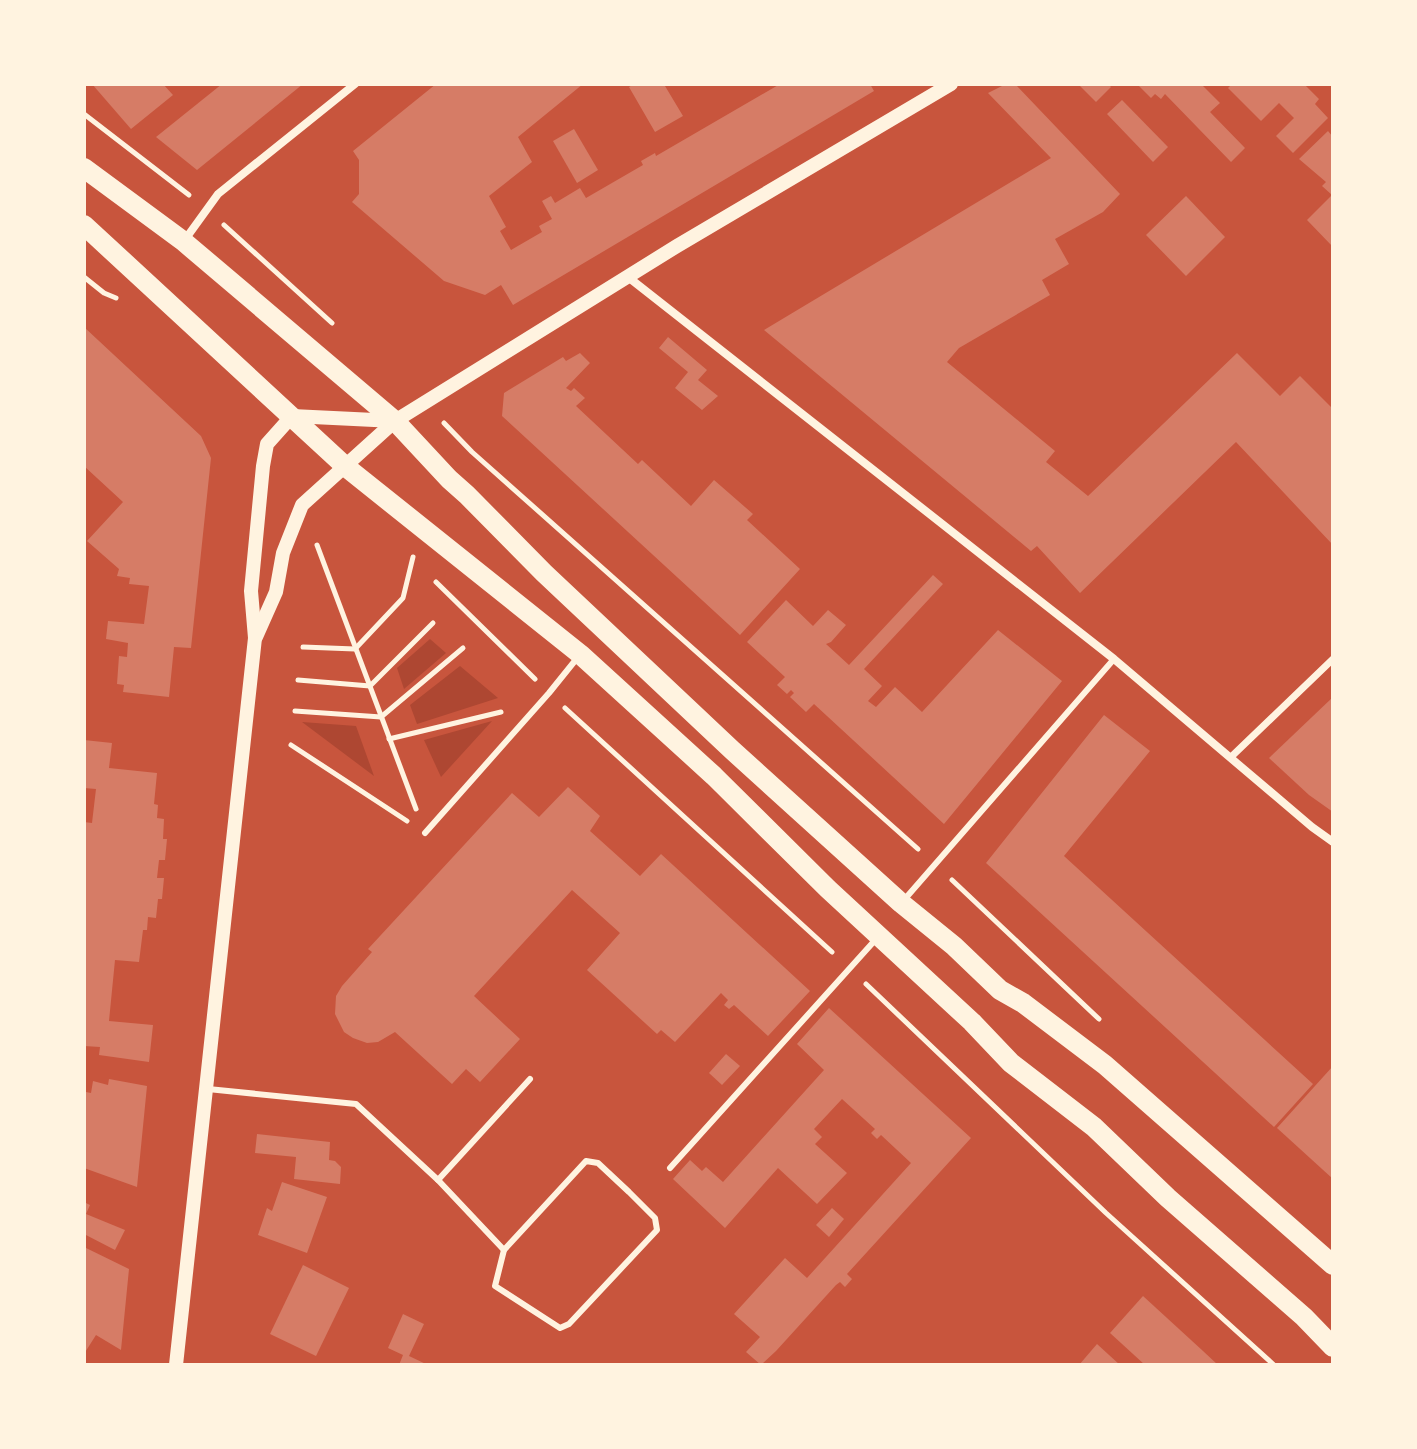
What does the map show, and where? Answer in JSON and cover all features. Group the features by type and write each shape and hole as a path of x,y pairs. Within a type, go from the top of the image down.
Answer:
{"main road":[{"path":"84,168 183,241 395,421 544,573 901,903 954,946 1000,990 1023,1003 1105,1065 1333,1265"},
{"path":"84,225 346,467 580,654 714,776 1011,1063 1094,1127 1168,1198 1304,1317 1333,1347"}],"street":[{"path":"183,241 218,194 355,84"},
{"path":"255,638 276,592 283,553 302,505 395,421 677,246 951,84"},
{"path":"628,277 1114,659 1333,842"},
{"path":"176,1365 255,638 251,591 267,444 292,416 395,421"},
{"path":"1231,757 1333,659"}],"lane":[{"path":"425,833 580,654"},
{"path":"901,903 1114,659"},
{"path":"670,1168 880,935"},
{"path":"438,1180 530,1079"},
{"path":"207,1089 356,1104 438,1180 504,1250"},
{"path":"586,1161 598,1163 655,1218 657,1230 569,1324 560,1328 495,1286 504,1250 586,1161"}],"path":[{"path":"84,114 207,209 336,327"},
{"path":"444,423 472,452 935,864 1101,1021"},
{"path":"302,505 425,833"},
{"path":"303,647 355,649 403,598 412,558 430,534"},
{"path":"404,547 423,568"},
{"path":"433,579 549,693 849,968 1106,1213 1274,1365"},
{"path":"298,680 370,686 433,623"},
{"path":"295,711 381,717 463,648"},
{"path":"389,739 514,708 535,707"},
{"path":"291,745 425,833"}],"shaded area":[{"path":"430,639 446,653 404,689 397,668"},
{"path":"460,666 498,698 417,724 410,705"},
{"path":"492,721 441,777 424,740"},
{"path":"302,722 356,726 374,776"}],"building":[{"path":"92,84 163,84 173,95 131,129"},
{"path":"222,84 303,84 197,170 156,137"},
{"path":"436,84 583,84 518,137 532,162 489,196 506,227 500,231 511,250 542,232 539,226 552,219 542,201 551,196 555,203 580,188 586,198 643,165 641,161 655,153 656,156 780,84 870,84 874,91 513,305 501,285 485,295 444,281 352,202 359,194 359,160 353,151"},
{"path":"634,84 669,84 665,86 683,116 655,132 629,87"},
{"path":"1006,84 1015,84 1120,194 1103,212 1055,239 1069,264 1042,280 1050,295 959,348 947,362 1055,451 1046,462 1088,496 1237,353 1280,396 1300,376 1333,409 1333,545 1236,442 1080,593 1037,546 1031,551 764,330 1051,158 988,93"},
{"path":"1078,84 1108,84 1111,87 1096,102"},
{"path":"1137,84 1201,84 1220,103 1210,112 1245,148 1231,162 1165,94 1161,99 1155,94 1151,98"},
{"path":"1232,84 1304,84 1319,99 1315,104 1328,118 1293,153 1276,136 1294,118 1279,103 1261,121 1228,88"},
{"path":"1122,100 1168,147 1153,162 1107,114"},
{"path":"574,129 598,170 577,183 553,141"},
{"path":"1328,131 1333,137 1333,247 1307,220 1332,195 1322,186 1326,182 1299,159"},
{"path":"1186,196 1225,237 1186,276 1146,235"},
{"path":"84,327 201,436 211,458 191,648 174,647 169,697 123,692 124,685 117,684 119,656 127,657 128,643 106,639 108,621 144,624 149,586 129,584 130,578 117,576 119,569 87,541 123,502 84,466"},
{"path":"668,337 707,370 698,380 718,396 702,410 675,388 688,372 659,348"},
{"path":"580,353 590,363 566,388 571,391 574,388 585,398 576,406 638,464 642,460 691,506 714,480 753,514 747,520 800,569 740,635 502,416 504,393 563,357 566,361"},
{"path":"933,575 943,584 864,669 882,686 868,701 876,707 895,687 922,712 998,630 1062,681 944,824 814,704 806,712 790,697 794,693 791,690 787,694 777,685 785,677 747,642 786,600 813,626 828,610 846,625 826,644 849,665"},
{"path":"1333,697 1333,812 1309,795 1269,758"},
{"path":"1104,715 1150,751 1064,856 1313,1084 1274,1127 986,863"},
{"path":"84,740 112,743 109,768 157,773 154,804 158,805 157,818 164,819 163,839 167,839 165,860 159,860 157,878 164,878 162,899 158,899 156,918 148,917 147,930 143,930 139,962 115,960 109,1021 153,1025 149,1062 99,1055 100,1047 84,1046 84,822 92,823 96,789 84,788"},
{"path":"568,787 600,816 590,831 640,876 661,854 810,991 768,1036 734,1005 729,1009 724,1005 728,1000 721,993 675,1042 661,1030 657,1034 587,970 620,933 572,890 474,996 520,1039 480,1082 466,1069 452,1084 395,1032 378,1042 367,1043 344,1032 335,1014 336,996 372,952 368,949 512,793 539,817"},
{"path":"829,1008 971,1138 847,1274 852,1279 845,1287 840,1282 836,1285 761,1365 746,1352 760,1337 734,1314 785,1258 807,1278 911,1163 881,1135 877,1139 871,1133 875,1129 842,1099 814,1129 822,1137 815,1144 847,1173 817,1204 778,1168 725,1228 673,1179 690,1160 702,1171 706,1167 723,1182 824,1070 797,1044"},
{"path":"726,1054 740,1066 722,1085 709,1073"},
{"path":"1333,1066 1333,1179 1277,1128"},
{"path":"109,1079 147,1086 137,1187 84,1168 86,1092 91,1093 93,1081 108,1085"},
{"path":"257,1134 330,1142 329,1160 341,1167 340,1184 294,1179 296,1157 255,1153"},
{"path":"282,1182 327,1197 307,1253 258,1235 267,1208 272,1211"},
{"path":"84,1202 90,1205 86,1214 125,1230 115,1250 84,1234"},
{"path":"832,1208 844,1219 829,1237 816,1225"},
{"path":"84,1247 129,1269 121,1350 96,1335 84,1354"},
{"path":"303,1265 349,1288 316,1356 270,1334"},
{"path":"1143,1296 1218,1365 1145,1365 1110,1333"},
{"path":"403,1314 424,1324 409,1356 428,1365 399,1365 403,1355 388,1348"},
{"path":"1097,1344 1120,1365 1079,1365"}]}
